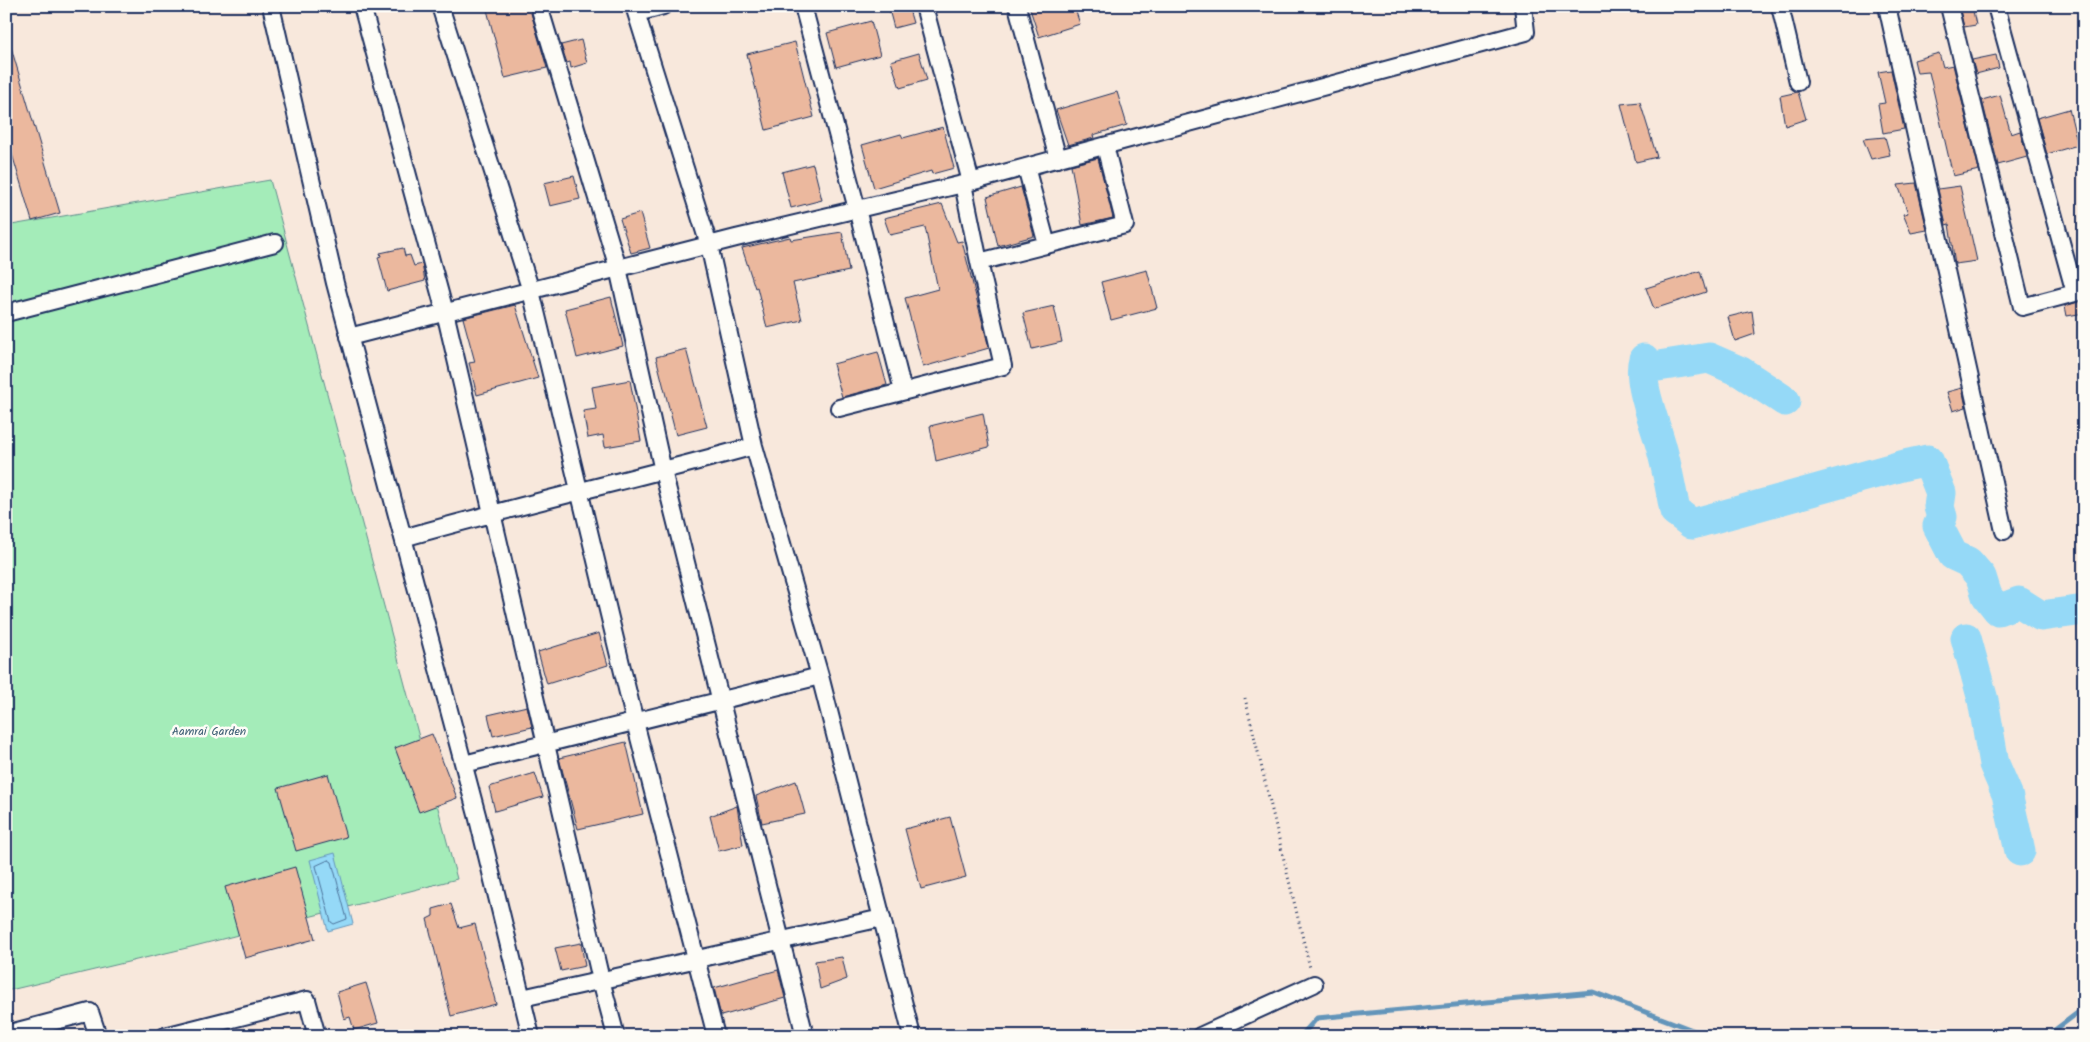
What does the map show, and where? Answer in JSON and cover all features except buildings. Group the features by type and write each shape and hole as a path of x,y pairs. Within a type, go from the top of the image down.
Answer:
{"street":[{"path":"271,6 349,337 464,764 531,1036"},
{"path":"362,6 445,312 494,512 601,980 616,1036"},
{"path":"440,6 531,291 635,722 716,1036"},
{"path":"539,6 618,268 663,471 805,1036"},
{"path":"663,6 636,10 709,245 754,446 820,676 912,1036"},
{"path":"803,6 903,392"},
{"path":"839,408 1003,366 980,262 967,183 924,6"},
{"path":"1017,6 1058,159"},
{"path":"349,337 709,245 967,183 1526,32 1524,6"},
{"path":"1780,6 1798,82"},
{"path":"1887,6 2004,531"},
{"path":"1949,6 2022,307 2075,292 1996,6"},
{"path":"980,262 1125,226 1105,146"},
{"path":"1026,167 1047,245"},
{"path":"6,313 275,243"},
{"path":"403,538 494,512 580,493 754,446"},
{"path":"464,764 820,676"},
{"path":"522,998 882,918"},
{"path":"1200,1036 1314,984"},
{"path":"165,1036 308,1000 317,1036"},
{"path":"15,1034 90,1012 98,1036"}],"path":[{"path":"1245,698 1314,984"}],"green space":[{"name":"Aamrai Garden","path":"270,180 457,879 191,947 6,991 6,226"}],"water":[{"path":"335,853 353,924 328,931 310,860"}],"waterway":[{"path":"1785,401 1741,372 1709,358 1652,367 1644,359 1642,368 1645,390 1663,454 1675,511 1692,524 1928,460 1941,493 1939,507 1942,517 1938,526 1953,555 1968,562 1981,577 1987,596 1998,610 2019,602 2041,616 2084,610"},
{"path":"1966,638 1983,700 1994,764 2007,794 2020,851"},
{"path":"1301,1036 1317,1018 1593,992 1708,1036"},
{"path":"2047,1036 2084,1008"}]}
